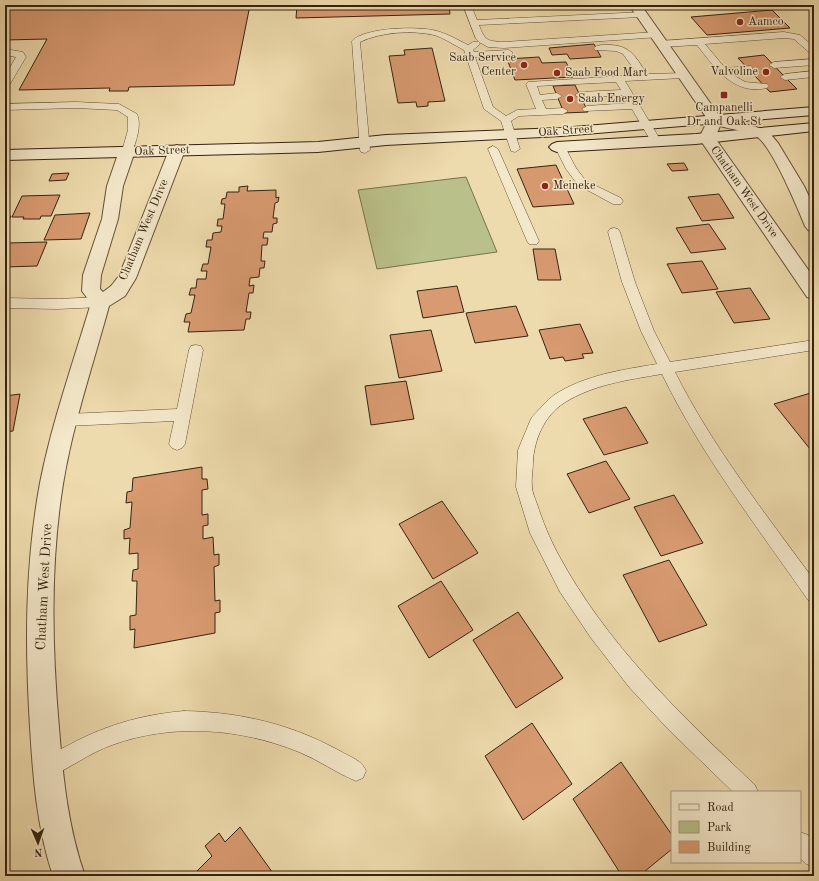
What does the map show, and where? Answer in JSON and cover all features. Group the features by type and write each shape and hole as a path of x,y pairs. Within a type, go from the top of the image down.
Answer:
{"street":[{"path":"638,10 715,120 762,132 774,146 796,186 814,226"},
{"name":"Oak Street","path":"5,155 513,142 646,125 814,111"},
{"name":"Chatham West Drive","path":"715,120 707,138 814,292"},
{"name":"Oak Street","path":"365,146 397,152 493,149 513,142 545,147 707,138 814,127"},
{"name":"Chatham West Drive","path":"65,874 47,768 42,705 41,658 43,573 46,528 52,484 59,448 101,302 118,291 126,278 177,150"},
{"path":"101,302 91,291 92,275 110,219 115,186 127,152"}],"lane":[{"path":"467,5 480,39 488,44 504,45 658,40 699,42 784,35 797,38 814,52"},
{"path":"474,23 638,10"},
{"path":"365,146 356,41 363,36 377,33 427,31 436,33 469,52 550,51"},
{"path":"469,52 482,41"},
{"path":"699,42 728,76 756,77 728,76"},
{"path":"597,48 616,48 626,51 631,56 644,77"},
{"path":"5,52 20,54 21,57 6,81"},
{"path":"469,52 489,108 506,120 513,142"},
{"path":"783,74 814,62"},
{"path":"783,74 814,68"},
{"path":"783,74 814,74"},
{"path":"783,74 814,81"},
{"path":"627,93 582,99 627,93 644,77 683,75"},
{"path":"538,101 531,84 627,93"},
{"path":"627,93 656,141"},
{"path":"506,120 538,101 559,100 538,101"},
{"path":"5,107 76,105 119,107 133,116 133,130 127,152"},
{"path":"545,147 571,169 582,183 617,201"},
{"path":"493,149 533,241"},
{"path":"614,232 628,284 643,323 665,369 689,411 716,452 814,594"},
{"path":"5,303 58,304 101,302"},
{"path":"747,791 661,707 636,680 597,632 566,586 538,533 524,487 526,450 536,421 558,400 586,384 618,376 814,345"},
{"path":"177,444 196,350"},
{"path":"67,420 183,415"},
{"path":"47,768 78,750 113,735 156,723 195,720 232,723 271,733 305,744 356,771"},
{"path":"801,844 814,856"}],"green space":[{"path":"466,177 497,252 377,269 358,190"}],"building":[{"path":"5,5 250,5 234,85 129,87 128,91 109,91 110,88 19,90 47,39 5,40"},
{"path":"297,5 449,5 450,14 296,18"},
{"name":"Aamco","path":"772,10 790,28 707,35 691,17"},
{"path":"594,44 601,57 570,59 567,54 552,55 549,48"},
{"path":"432,48 445,101 428,102 428,106 417,107 416,102 398,103 389,56 405,55 404,50"},
{"name":"Valvoline","path":"764,55 797,89 770,92 738,58"},
{"path":"539,57 542,63 566,62 573,77 515,80 507,59"},
{"name":"Saab Energy","path":"575,85 588,112 564,113 553,86"},
{"path":"684,163 688,170 672,171 667,164"},
{"name":"Meineke","path":"556,165 574,204 533,207 517,169"},
{"path":"69,173 66,180 49,181 52,174"},
{"path":"248,186 247,191 276,190 276,198 279,197 278,202 275,203 273,218 277,218 277,223 273,224 272,232 264,232 263,238 268,238 267,245 262,245 261,261 265,261 264,268 260,268 259,277 250,278 249,286 254,285 253,293 249,293 246,312 251,312 250,319 246,319 244,330 188,332 190,322 184,322 186,314 191,313 195,295 189,295 191,288 196,288 197,279 206,279 207,271 201,271 203,264 208,264 211,247 206,247 207,240 212,240 213,233 221,232 222,226 217,226 218,219 223,219 225,204 221,204 222,199 226,198 227,192 239,192 239,187"},
{"path":"719,194 734,218 702,221 688,197"},
{"path":"60,195 51,216 41,216 40,219 23,219 24,217 12,217 22,196"},
{"path":"90,213 81,239 44,240 55,215"},
{"path":"5,216 11,216 5,228"},
{"path":"709,224 726,249 691,253 676,228"},
{"path":"47,242 37,266 5,267 5,248 7,243"},
{"path":"533,249 555,249 561,280 538,280"},
{"path":"702,261 718,289 682,293 667,264"},
{"path":"457,286 464,312 423,318 417,291"},
{"path":"750,288 770,319 734,323 716,292"},
{"path":"516,306 528,336 475,343 466,313"},
{"path":"580,324 593,353 582,354 584,358 565,361 563,357 550,359 539,330"},
{"path":"431,330 442,371 399,378 390,335"},
{"path":"406,381 414,419 371,425 365,386"},
{"path":"814,392 814,454 774,404"},
{"path":"20,394 13,431 5,432 5,396"},
{"path":"626,407 648,443 604,455 583,419"},
{"path":"606,461 630,499 589,513 567,474"},
{"path":"202,467 202,479 207,479 208,489 202,490 202,515 208,514 208,525 203,526 203,539 213,537 214,555 219,554 219,565 214,567 215,601 220,600 220,612 215,613 215,633 134,648 135,629 130,630 130,616 136,615 137,581 132,581 133,570 138,569 138,553 129,554 130,538 124,539 124,530 130,528 132,502 126,503 127,492 132,491 133,478"},
{"path":"674,495 703,543 661,556 634,507"},
{"path":"442,501 478,553 433,579 399,524"},
{"path":"669,560 707,625 659,642 623,575"},
{"path":"441,581 473,630 429,658 398,606"},
{"path":"518,612 563,678 516,708 473,640"},
{"path":"532,723 572,784 523,820 485,756"},
{"path":"621,762 671,834 671,850 639,876 622,876 573,799"},
{"path":"240,827 275,876 192,876 212,856 205,846 219,833 225,842"}],"place":[{"name":"Aamco","path":"740,22"},
{"name":"Saab Service Center","path":"524,65"},
{"name":"Valvoline","path":"766,72"},
{"name":"Saab Food Mart","path":"557,73"},
{"name":"Campanelli Dr and Oak St","path":"724,95"},
{"name":"Saab Energy","path":"570,99"},
{"name":"Meineke","path":"545,186"}]}
